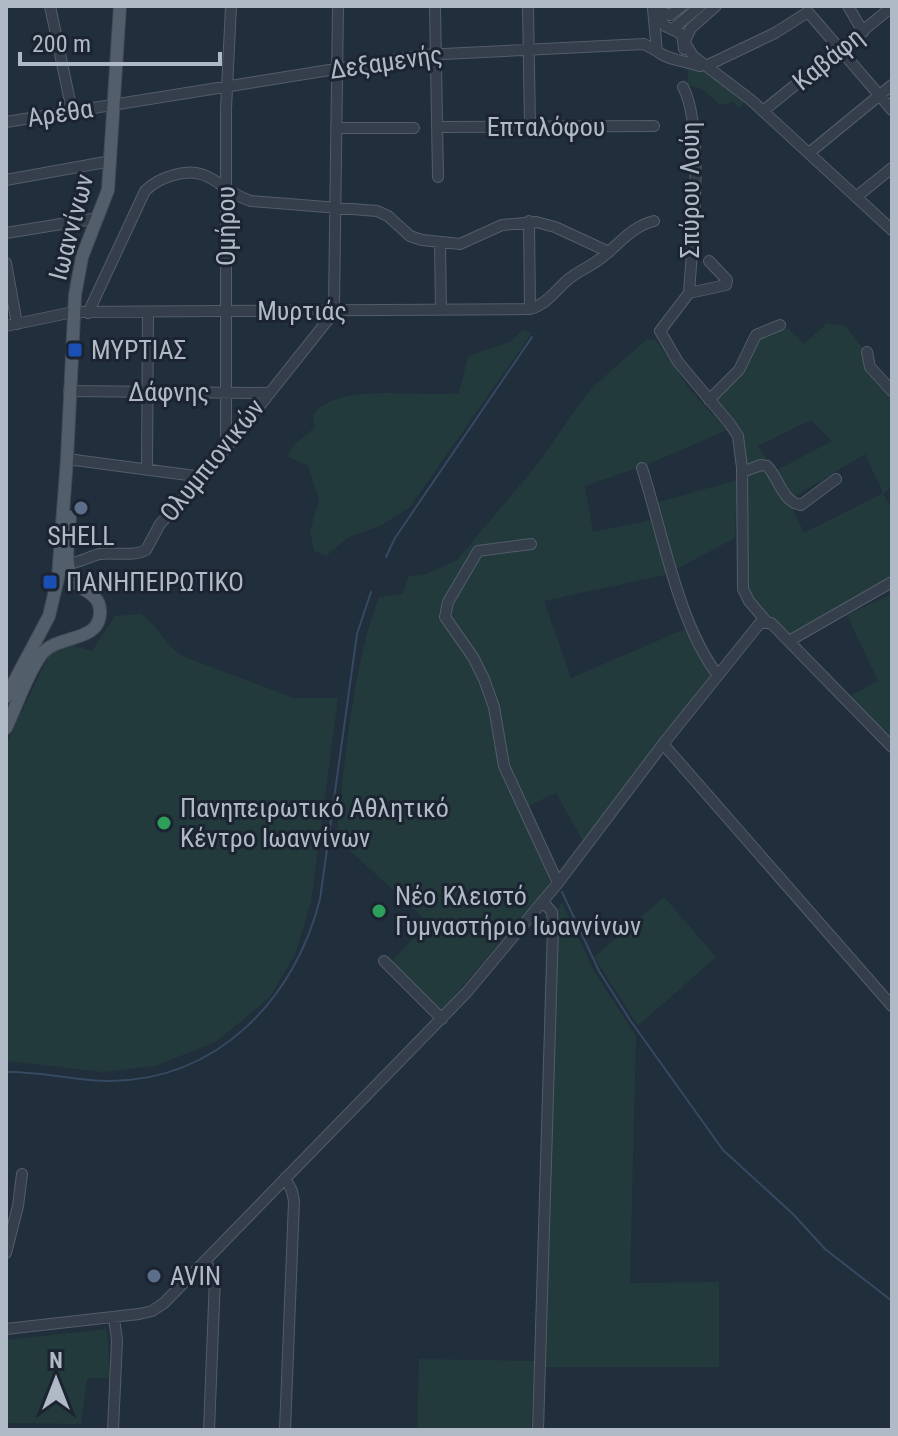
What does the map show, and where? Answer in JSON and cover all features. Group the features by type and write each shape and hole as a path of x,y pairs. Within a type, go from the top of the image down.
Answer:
{"main road":[{"name":"Ιωαννίνων","path":"67,459 73,312 80,265 108,190 120,6"},
{"path":"6,728 41,654 58,641 89,634 99,620 99,603 72,578 69,563 71,486 67,459"},
{"path":"6,697 49,616 58,578 67,459"},
{"path":"52,600 64,589 79,587"},
{"path":"49,616 56,630 72,638"}],"street":[{"path":"50,6 72,111"},
{"name":"Ομήρου","path":"226,446 227,86 231,6"},
{"path":"333,311 338,6"},
{"path":"435,6 438,177"},
{"path":"528,6 530,127"},
{"path":"653,8 670,15 682,6"},
{"path":"657,36 700,6"},
{"path":"674,57 682,52 691,28 716,6"},
{"path":"848,6 863,32"},
{"name":"Καβάφη","path":"763,111 892,7"},
{"path":"653,8 661,22 682,34 693,56 763,111 892,230"},
{"path":"653,8 657,51 665,57 709,68 775,33 806,12 810,13 892,110"},
{"name":"Δεξαμενής","path":"115,104 436,53 644,44 657,51"},
{"path":"809,153 892,85"},
{"name":"Σπύρου Λούη","path":"683,87 691,118 695,216 689,293"},
{"name":"Αρέθα","path":"6,122 115,104"},
{"name":"Επταλόφου","path":"438,127 654,126"},
{"path":"336,128 414,128"},
{"path":"6,180 111,161"},
{"path":"856,197 892,168"},
{"path":"88,313 147,189 162,179 192,172 212,177 238,197 251,201 377,211 388,216 413,238 460,244 495,228 529,221 552,226 609,252"},
{"path":"6,233 98,218"},
{"path":"529,221 530,309"},
{"name":"Σπύρου Λούη","path":"530,309 541,305 570,278 609,252 640,224 654,221"},
{"path":"440,243 441,310"},
{"path":"709,261 727,284 689,293 660,331 678,362 738,436 742,472 743,589 766,621 892,747"},
{"path":"6,263 12,325"},
{"name":"Μυρτιάς","path":"12,325 73,312 530,309"},
{"name":"Ολυμπιονικών","path":"69,563 96,555 144,551 160,524 203,477 333,311"},
{"path":"147,469 148,312"},
{"path":"709,400 739,370 756,335 780,325"},
{"path":"867,352 870,367 892,391"},
{"name":"Δάφνης","path":"69,391 268,393"},
{"path":"67,459 203,477"},
{"path":"742,472 767,466 786,497 793,504 801,505 836,479"},
{"path":"642,468 684,609 717,674"},
{"path":"531,544 478,551 448,602 445,617 476,662 488,688 502,760 558,883"},
{"path":"789,641 892,582"},
{"path":"6,1329 114,1318 155,1309 206,1262 442,1019 543,902 717,674 757,626 766,621"},
{"path":"663,744 892,1006"},
{"path":"538,1430 553,927 551,910 543,902"},
{"path":"384,961 442,1019"},
{"path":"6,1253 18,1206 22,1174"},
{"path":"285,1178 294,1201 285,1430"},
{"path":"206,1262 215,1278 209,1430"},
{"path":"113,1430 117,1340 114,1318"}],"green space":[{"path":"687,55 744,102 739,108 733,102 720,105 702,89 688,85"},
{"path":"827,323 845,326 863,348 863,366 876,382 892,394 892,487 883,494 892,507 892,578 789,634 749,596 745,579 744,474 759,469 768,471 791,505 804,533 883,493 865,454 789,500 775,471 832,441 811,420 758,446 766,459 745,469 745,459 716,398 738,380 758,339 788,328 804,344"},
{"path":"523,330 532,333 409,508 380,526 349,537 326,556 314,551 310,531 319,500 308,466 287,456 293,446 315,427 313,415 325,404 359,394 459,393 468,356 510,342"},
{"path":"647,339 656,340 690,390 727,430 644,466 585,486 593,532 651,520 669,574 544,601 571,678 685,629 710,675 583,841 556,793 519,810 551,884 441,1011 389,964 428,922 336,838 351,716 370,626 379,597 402,594 409,576 424,575 457,560 540,461 595,385"},
{"path":"737,480 735,538 675,570 655,503"},
{"path":"892,594 892,742 848,697 878,681 847,615"},
{"name":"Πανηπειρωτικό Αθλητικό Κέντρο Ιωαννίνων","path":"141,614 182,656 294,698 338,698 311,902 295,955 269,998 216,1042 155,1066 102,1072 6,1061 6,744 49,655 70,645 92,651 115,616"},
{"path":"664,897 716,957 638,1026 594,957"},
{"path":"562,902 594,971 636,1036 630,1283 719,1282 719,1367 543,1367 557,911"},
{"path":"107,1329 110,1378 87,1378 81,1424 6,1423 6,1340"},
{"path":"419,1359 534,1361 531,1430 417,1430"}],"waterway":[{"path":"386,557 395,538 532,337"},
{"path":"6,1072 97,1081 149,1077 185,1066 217,1049 246,1027 271,1000 292,969 320,899 357,634 371,592"},
{"path":"562,892 599,971 630,1020 723,1150 793,1214 825,1249 892,1301"}],"place":[{"name":"ΜΥΡΤΙΑΣ","path":"75,350"},
{"name":"SHELL","path":"81,508"},
{"name":"ΠΑΝΗΠΕΙΡΩΤΙΚΟ","path":"50,582"},
{"name":"Πανηπειρωτικό Αθλητικό Κέντρο Ιωαννίνων","path":"164,823"},
{"name":"Νέο Κλειστό Γυμναστήριο Ιωαννίνων","path":"379,911"},
{"name":"AVIN","path":"154,1276"}]}
